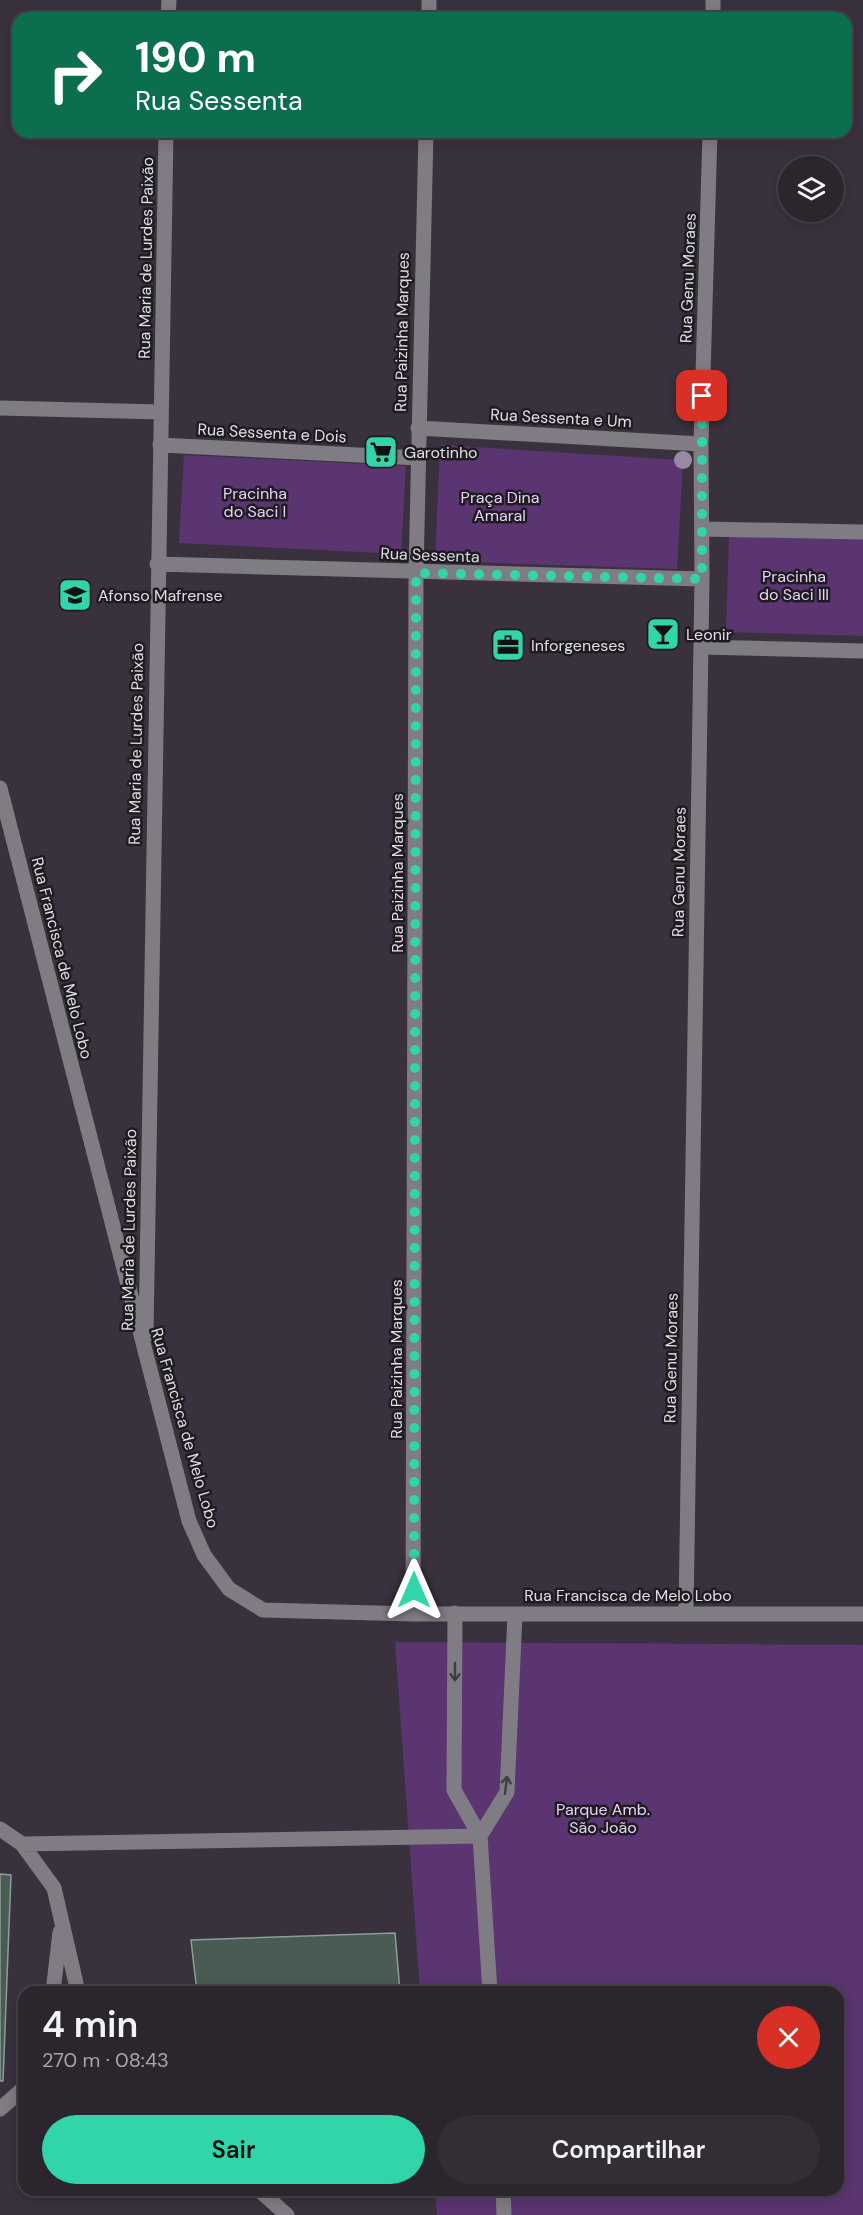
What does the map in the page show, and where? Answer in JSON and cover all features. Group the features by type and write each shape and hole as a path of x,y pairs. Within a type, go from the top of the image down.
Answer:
{"street":[{"name":"Rua Maria de Lurdes Paixão","path":"145,1356 166,138"},
{"name":"Rua Paizinha Marques","path":"414,1614 416,573 426,138"},
{"name":"Rua Genu Moraes","path":"686,1612 703,529 701,444 710,138"},
{"path":"0,408 161,412"},
{"name":"Rua Sessenta e Um","path":"418,428 701,444"},
{"name":"Rua Sessenta e Dois","path":"160,445 418,458"},
{"path":"703,529 863,532"},
{"name":"Rua Sessenta","path":"157,564 416,573 702,579"},
{"path":"701,647 863,651"},
{"name":"Rua Francisca de Melo Lobo","path":"0,788 189,1521 204,1555 229,1589 263,1610 414,1614 686,1612 863,1614"},
{"path":"455,1613 454,1790 480,1836 490,1986"},
{"path":"480,1836 507,1792 514,1614"},
{"path":"0,1829 22,1844 54,1888 77,1986"},
{"path":"22,1844 480,1836"},
{"path":"53,1986 62,1921"},
{"path":"0,2109 18,2093"},
{"path":"266,2196 287,2215"},
{"path":"503,2196 504,2215"}],"green space":[{"name":"Praça Dina Amaral","path":"440,445 683,460 677,569 435,561"},
{"name":"Pracinha do Saci I","path":"184,455 406,466 401,554 179,543"},
{"name":"Pracinha do Saci III","path":"729,534 863,538 863,636 726,632"},
{"name":"Parque Amb. São João","path":"395,1642 863,1645 863,2215 437,2215 435,2196 844,2196 844,1986 420,1986"}],"building":[{"path":"0,1874 11,1875 3,2081 0,2081"},
{"path":"395,1933 399,1986 196,1986 191,1940"}],"place":[{"name":"Garotinho","path":"381,452"},
{"name":"Afonso Mafrense","path":"75,595"},
{"name":"Leonir","path":"663,634"},
{"name":"Inforgeneses","path":"508,645"}],"route":[{"path":"414,1590 416,573 702,579 702,396"}]}
